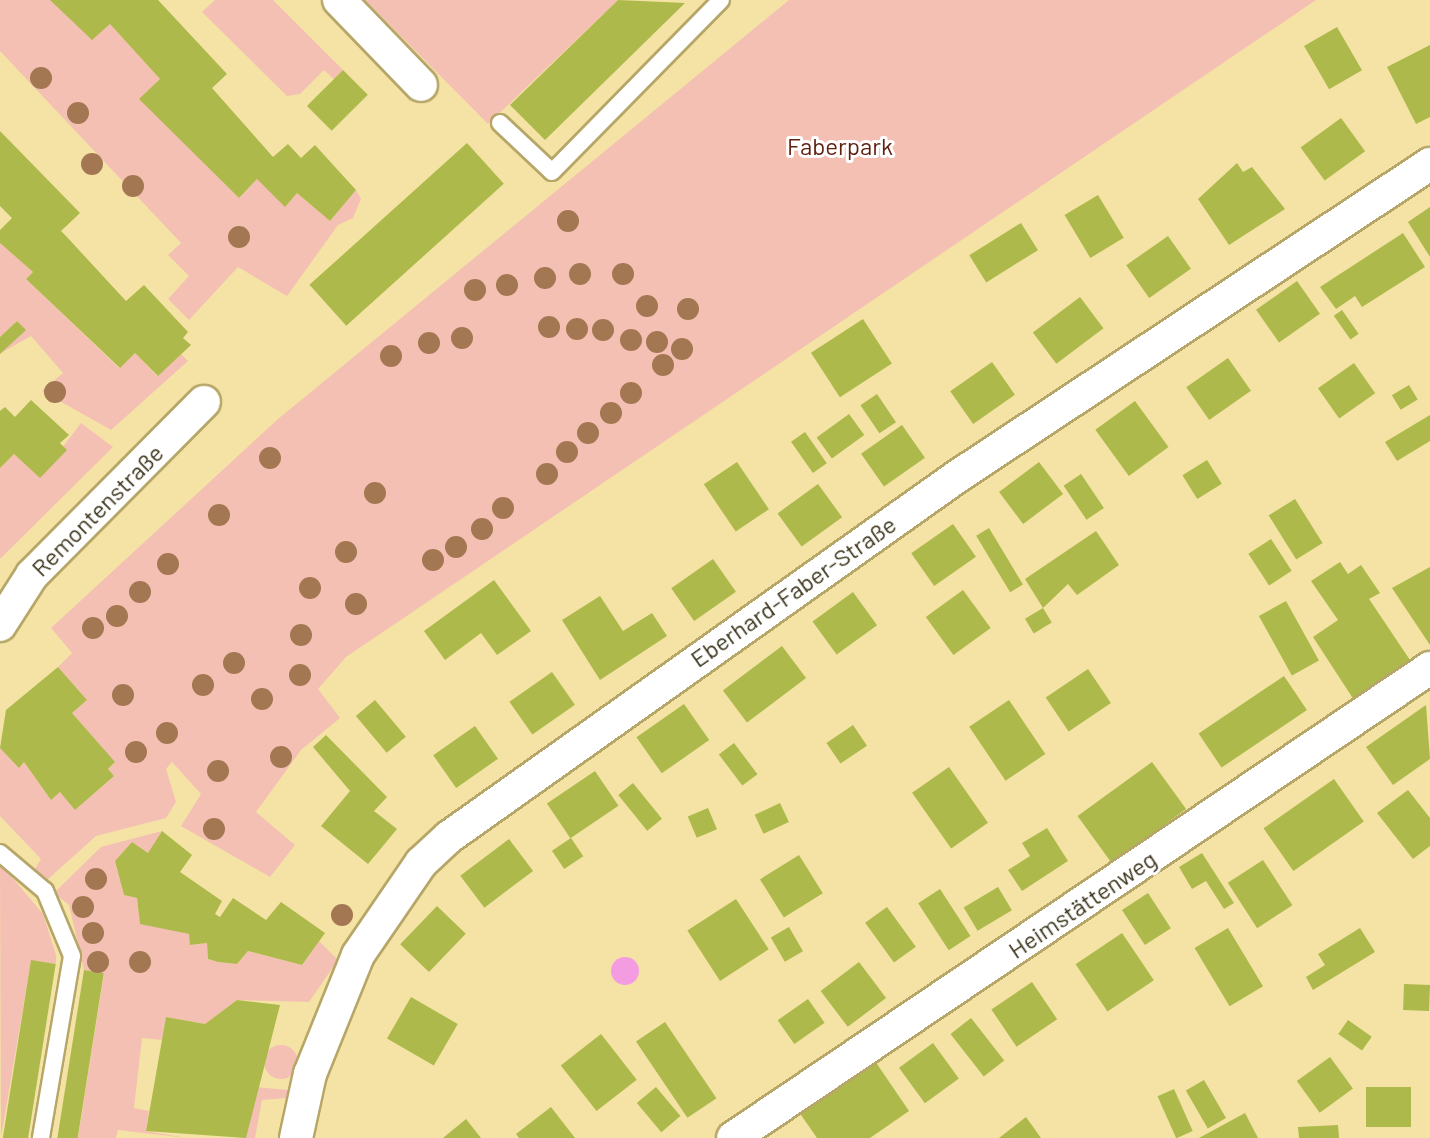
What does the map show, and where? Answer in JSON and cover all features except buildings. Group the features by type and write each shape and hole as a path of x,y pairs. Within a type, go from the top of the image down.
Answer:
{"street":[{"path":"339,0 421,85"},
{"name":"Eberhard-Faber-Straße","path":"296,1138 310,1074 358,955 421,863 449,837 958,476 1430,164"},
{"name":"Remontenstraße","path":"0,625 32,575 204,402"},
{"name":"Heimstättenweg","path":"733,1138 1430,668"}],"lane":[{"path":"500,123 552,172 721,0"},
{"path":"0,853 45,891 72,956 41,1138"}],"green space":[{"path":"0,0 50,0 110,24 160,79 140,99 239,198 257,179 297,193 330,221 356,190 361,199 353,218 338,225 287,296 238,267 189,320 168,299 189,276 168,255 181,243 0,51"},
{"path":"215,0 273,0 343,70 334,79 324,70 300,94 287,96 202,12"},
{"path":"365,0 618,0 488,124"},
{"name":"Faberpark","path":"789,0 1316,0 346,657 318,689 340,718 301,750 256,812 295,845 270,877 181,826 201,794 172,762 166,769 176,802 166,818 96,836 46,881 33,872 41,859 0,816 0,748 19,767 24,762 51,800 60,792 75,810 114,776 108,769 115,763 72,713 87,700 58,667 72,653 51,628 278,419"},
{"path":"0,243 33,272 26,279 119,368 135,353 157,376 181,354 188,361 111,430 42,391 63,373 31,336 1,353 25,330 17,321 0,337"},
{"path":"81,423 113,447 0,559 0,468 14,454 40,477"},
{"path":"162,831 148,853 132,842 115,861 124,895 137,898 140,923 189,934 191,945 207,943 208,959 218,962 237,964 248,951 302,965 319,941 338,960 309,1002 237,1000 205,1024 166,1017 162,1040 142,1038 134,1108 149,1111 146,1131 187,1138 118,1130 116,1138 78,1138 104,974 84,970 69,905 54,893 101,847"},
{"path":"0,863 43,914 56,955 56,964 31,961 1,1138"},
{"path":"281,1045 293,1050 298,1062 293,1074 281,1079 269,1074 264,1062 269,1050"},
{"path":"255,1087 288,1090 288,1098 262,1100 255,1138 246,1138"}],"shaded area":[{"path":"625,957 635,961 639,971 635,981 625,985 615,981 611,971 615,961"}]}
